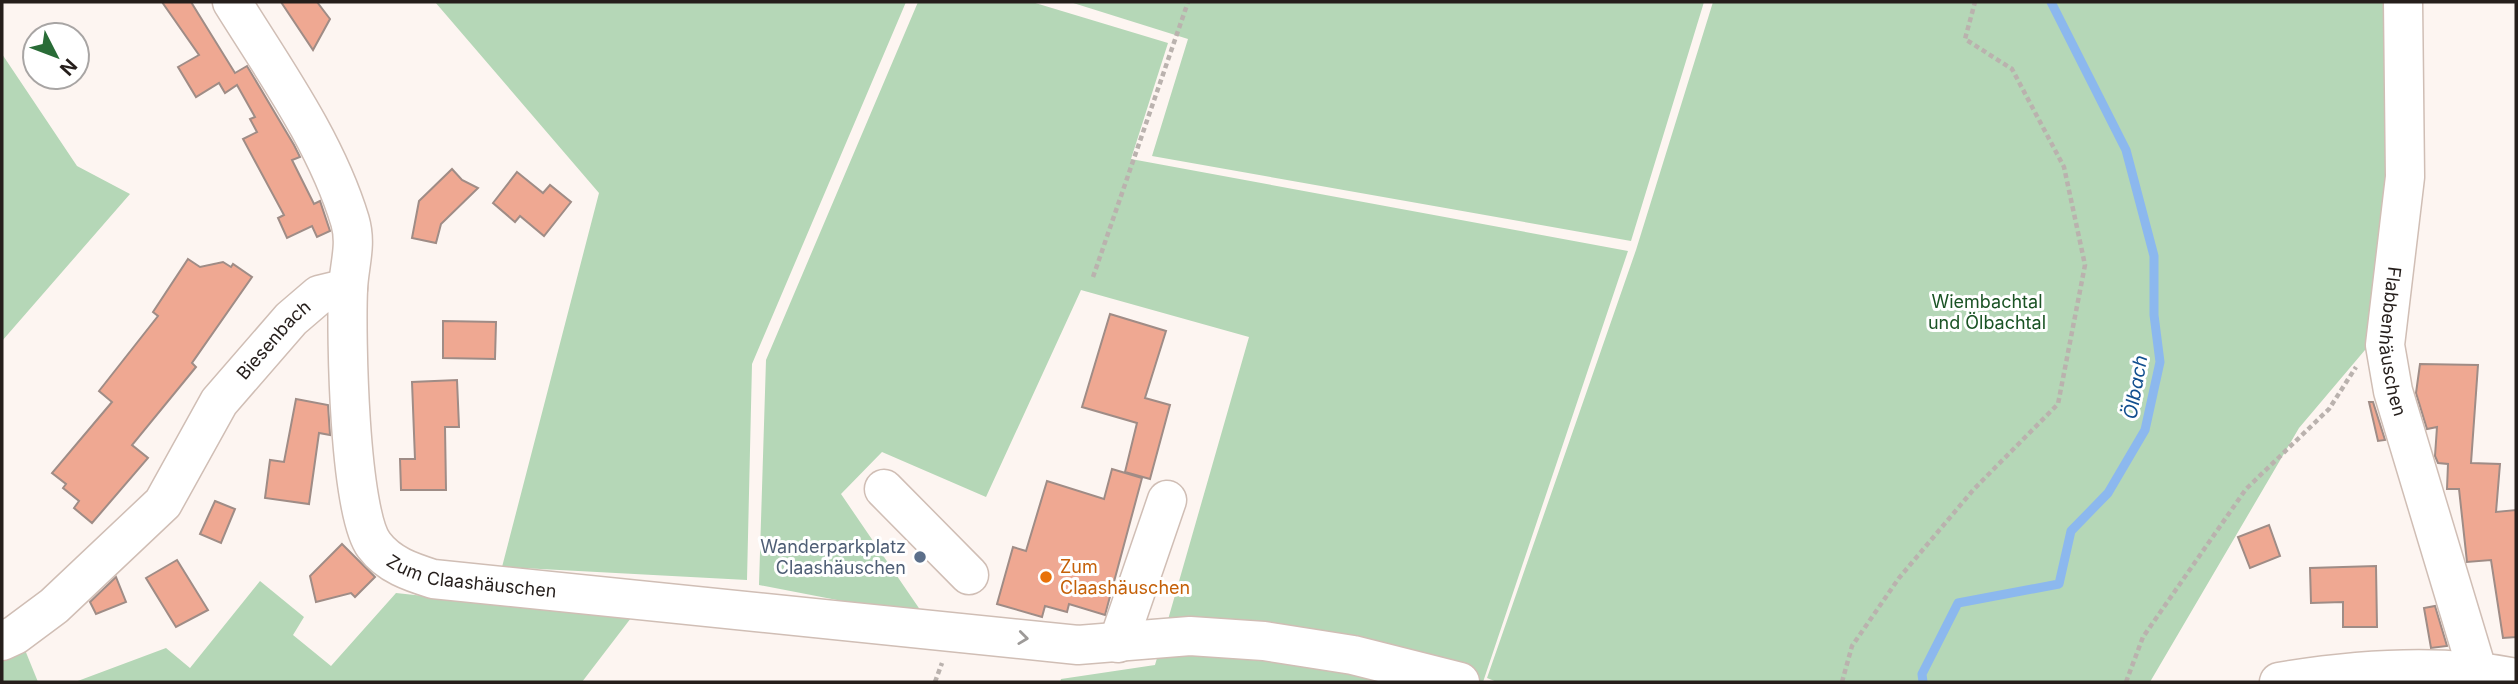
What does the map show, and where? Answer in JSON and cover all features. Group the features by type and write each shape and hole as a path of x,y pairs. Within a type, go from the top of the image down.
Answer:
{"street":[{"path":"232,2 303,117 331,173 350,222 354,244 348,288"},
{"name":"Flabbenhäuschen","path":"2403,2 2405,177 2385,345 2393,391 2477,670"},
{"name":"Zum Claashäuschen","path":"348,288 353,450 363,523 374,546 398,568 433,579 955,630 1078,645 1190,636 1264,641 1353,655 1460,682"},
{"name":"Biesenbach","path":"2,641 15,635 54,606 139,528 168,495 219,402 266,346 320,295 348,288"},
{"path":"884,489 969,575"},
{"path":"1118,643 1167,500"},
{"path":"2280,682 2341,672 2477,670 2516,678"}],"path":[{"path":"1093,277 1188,2"},
{"path":"1842,682 1852,646 1899,578 1974,489 2058,404 2085,265 2064,167 2012,69 1965,39 1975,2"},
{"path":"2126,682 2143,636 2246,489 2329,409 2347,377 2361,361 2385,345"}],"green space":[{"path":"435,2 906,2 752,364 747,580 502,567 599,193"},
{"path":"918,2 1032,2 1168,43 1131,159 1628,251 1483,682 1060,682 1061,679 1155,665 1249,337 1081,290 986,497 882,452 841,494 925,617 759,585 766,360"},
{"path":"1070,2 1704,2 1631,241 1152,156 1188,39"},
{"name":"Wiembachtal und Ölbachtal","path":"1713,2 2403,2 2376,331 2365,350 2299,428 2150,682 1497,682 1487,678 1636,250"},
{"path":"2,54 21,82 21,91 27,91 77,166 130,194 2,341"},
{"path":"260,581 304,617 293,635 331,666 396,593 631,618 582,682 75,682 166,648 190,668"},
{"path":"23,645 38,682 2,682 2,655"}],"building":[{"path":"162,2 191,2 235,73 247,66 294,145 300,157 292,160 314,204 320,201 330,231 317,237 312,226 287,238 278,218 284,215 243,139 257,132 250,119 255,117 237,85 225,93 219,83 196,97 178,67 199,55"},
{"path":"281,2 317,2 330,19 313,50"},
{"path":"452,169 462,180 478,188 441,224 436,243 412,238 419,201"},
{"path":"517,172 543,193 550,185 571,202 544,236 520,216 515,222 493,203"},
{"path":"188,259 200,267 223,262 231,267 233,264 252,277 192,363 196,367 132,445 148,458 92,523 74,508 79,501 63,488 66,484 52,473 112,402 99,391 158,316 153,312"},
{"path":"1110,314 1166,331 1145,398 1170,405 1150,479 1125,472 1137,423 1082,407"},
{"path":"443,321 496,322 495,359 443,358"},
{"path":"2420,364 2478,365 2471,463 2500,464 2496,512 2516,510 2516,637 2503,638 2491,560 2467,562 2459,489 2447,489 2448,464 2438,463 2435,456 2437,427 2427,429 2416,393"},
{"path":"457,380 459,427 445,427 446,490 401,490 400,459 415,459 412,382"},
{"path":"296,399 328,405 330,435 319,433 309,504 265,498 270,460 284,462"},
{"path":"2369,402 2373,402 2385,440 2378,441"},
{"path":"1112,469 1142,478 1105,615 1069,604 1067,612 1045,606 1042,617 997,604 1013,547 1026,551 1047,481 1104,499"},
{"path":"215,501 235,509 221,543 200,534"},
{"path":"2269,525 2280,556 2250,568 2238,537"},
{"path":"342,544 375,577 355,597 351,593 316,602 310,576"},
{"path":"177,560 208,610 176,627 146,578"},
{"path":"2376,566 2377,627 2343,627 2343,602 2311,603 2310,568"},
{"path":"116,577 126,602 96,614 90,602"},
{"path":"2435,606 2447,646 2431,648 2424,608"}],"waterway":[{"name":"Ölbach","path":"1923,682 1922,674 1958,603 2059,584 2071,531 2108,493 2145,430 2160,362 2154,315 2154,256 2126,150 2051,2"}],"place":[{"name":"Wanderparkplatz Claashäuschen","path":"920,557"},
{"name":"Zum Claashäuschen","path":"1046,577"}]}
